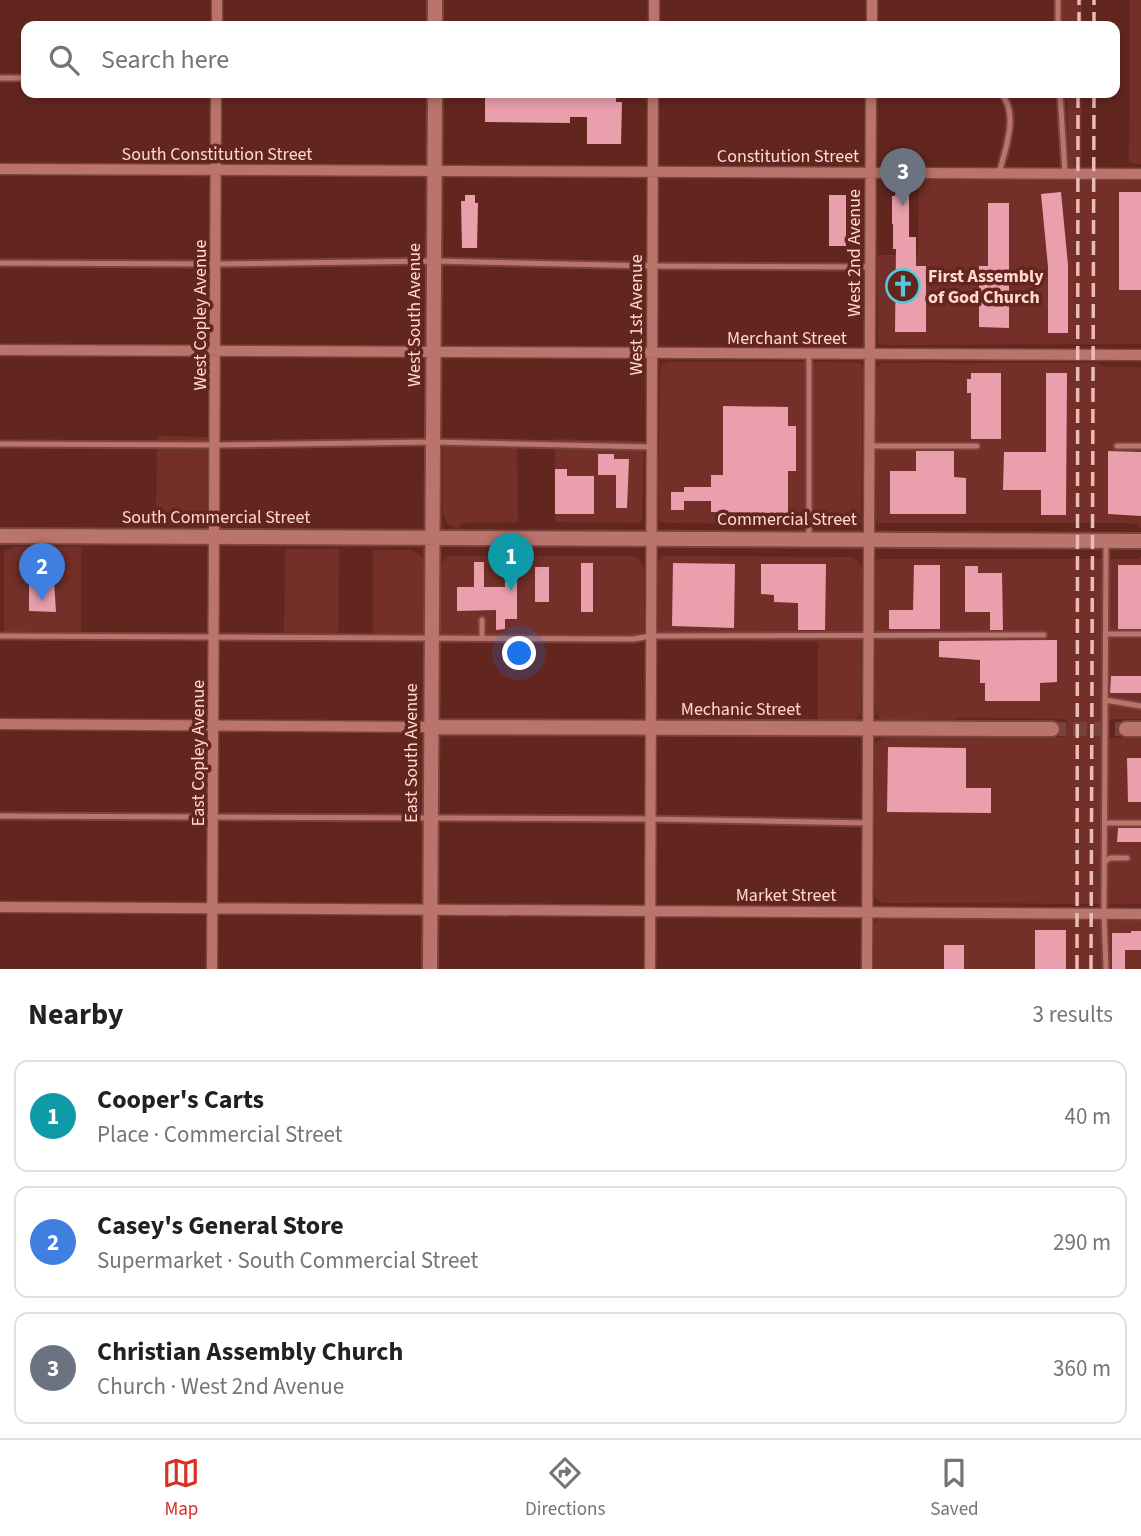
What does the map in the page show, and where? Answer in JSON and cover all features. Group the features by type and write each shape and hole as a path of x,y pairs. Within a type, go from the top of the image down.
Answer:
{"main road":[{"path":"435,0 435,21"},
{"name":"West South Avenue","path":"432,537 435,98"},
{"name":"South Commercial Street","path":"0,536 432,537"},
{"name":"Commercial Street","path":"432,537 1141,541"},
{"name":"East South Avenue","path":"430,969 432,537"},
{"name":"Mechanic Street","path":"431,727 1052,729"},
{"path":"1126,729 1141,729"}],"street":[{"path":"217,0 217,21"},
{"path":"654,0 654,21"},
{"path":"872,0 872,21"},
{"name":"West Copley Avenue","path":"214,537 216,98"},
{"name":"West 1st Avenue","path":"650,969 653,98"},
{"name":"West 2nd Avenue","path":"867,969 871,98"},
{"name":"South Constitution Street","path":"0,169 435,169"},
{"name":"Constitution Street","path":"435,169 1141,174"},
{"name":"Merchant Street","path":"0,350 1141,355"},
{"name":"East Copley Avenue","path":"212,969 214,537"},
{"path":"0,724 431,727"},
{"name":"Market Street","path":"0,907 1141,914"}],"lane":[{"path":"1058,0 1058,21"},
{"path":"0,78 21,78"},
{"path":"999,173 1010,115 1005,98"},
{"path":"1060,98 1065,173"},
{"path":"0,263 434,261 870,267"},
{"path":"809,354 809,539"},
{"path":"0,444 433,442 651,447"},
{"path":"869,446 977,446"},
{"path":"1117,446 1141,446"},
{"path":"1106,540 1106,969"},
{"path":"482,620 482,638"},
{"path":"1106,634 1141,634"},
{"path":"0,636 633,639 651,636 1044,635"},
{"path":"1105,701 1141,706"},
{"path":"0,816 650,818 868,823"},
{"path":"1105,823 1141,823"},
{"path":"1104,862 1110,858 1126,858"}],"shaded area":[{"path":"1061,0 1082,0 1082,21 1063,21"},
{"path":"1130,0 1141,0 1141,164 1129,163"},
{"path":"1067,98 1082,98 1082,179 1141,180 1141,344 882,345 878,342 877,255 918,255 919,178 1069,179"},
{"path":"668,362 861,364 861,523 660,521 660,370 662,365"},
{"path":"881,363 1098,363 1105,367 1141,367 1141,529 1137,524 1123,523 878,523 875,519 876,370"},
{"path":"157,436 209,437 207,511 206,519 200,524 156,525"},
{"path":"443,438 517,439 518,522 462,523 458,529 447,523 443,512"},
{"path":"555,439 644,441 642,521 555,522"},
{"path":"12,547 81,547 81,637 4,636 4,552"},
{"path":"285,549 339,549 338,640 284,639"},
{"path":"373,550 410,550 423,558 424,640 373,640"},
{"path":"448,556 639,558 644,570 644,641 440,640 441,566"},
{"path":"662,556 851,557 858,561 863,570 861,715 853,721 818,721 818,642 658,640 657,563"},
{"path":"1141,556 1141,719 1104,719 1104,738 1141,738 1141,904 878,901 874,895 875,745 878,741 889,735 1066,737 1067,719 954,718 954,722 887,722 880,719 875,710 877,559 1137,559"},
{"path":"885,916 1141,919 1141,969 874,969 874,923"}],"building":[{"path":"485,98 616,98 616,102 622,102 621,144 587,144 587,117 570,117 570,123 485,122"},
{"path":"1061,192 1068,265 1068,333 1048,333 1048,267 1041,194"},
{"path":"1119,192 1141,192 1141,290 1119,290"},
{"path":"465,195 475,195 475,203 478,203 477,248 462,248 461,201 465,201"},
{"path":"829,195 846,195 846,246 829,246"},
{"path":"892,196 909,196 909,237 916,237 916,266 926,266 926,332 895,332 896,249 893,249"},
{"path":"988,203 1009,203 1009,328 979,327 979,266 988,266"},
{"path":"971,373 1001,373 1001,439 971,439 971,393 967,393 967,379 971,379"},
{"path":"1046,373 1067,373 1066,515 1041,515 1041,490 1003,490 1004,452 1046,452"},
{"path":"723,406 788,407 788,426 796,426 796,471 788,471 788,513 711,512 711,501 684,501 684,510 671,510 671,492 684,492 684,487 711,487 711,475 723,475"},
{"path":"916,451 954,451 954,477 966,478 966,514 890,514 890,471 916,471"},
{"path":"1108,451 1141,452 1141,516 1108,514"},
{"path":"598,454 614,454 614,459 629,459 627,508 616,508 616,475 598,475"},
{"path":"555,469 567,469 567,476 594,476 594,514 555,514"},
{"path":"474,562 484,562 484,587 505,587 505,563 517,563 517,619 505,619 505,629 496,630 496,610 457,611 457,587 474,587"},
{"path":"581,563 593,563 593,612 581,612"},
{"path":"673,563 735,564 734,628 672,626"},
{"path":"761,564 826,564 825,630 798,630 798,603 774,602 774,595 761,594"},
{"path":"29,565 53,565 56,612 29,611"},
{"path":"914,565 940,565 940,629 889,629 889,610 913,610"},
{"path":"1118,565 1141,565 1141,629 1118,629"},
{"path":"965,566 978,566 978,573 1002,573 1003,630 990,630 990,612 965,612"},
{"path":"535,567 549,567 549,602 535,602"},
{"path":"1057,640 1057,682 1040,683 1040,701 985,701 985,683 980,683 980,660 939,657 939,641"},
{"path":"1111,676 1141,676 1141,693 1110,693"},
{"path":"888,747 966,748 966,788 991,788 991,813 887,812"},
{"path":"1127,758 1141,758 1141,802 1128,802"},
{"path":"1118,828 1141,828 1141,842 1117,842"},
{"path":"1035,930 1066,930 1066,969 1035,969"},
{"path":"1141,931 1141,950 1125,950 1125,969 1112,969 1112,933"},
{"path":"944,945 964,945 964,969 944,969"}],"tunnel":[{"path":"1052,729 1126,729"}],"railway":[{"path":"1079,0 1079,21"},
{"path":"1094,0 1094,21"},
{"path":"1077,969 1078,98"},
{"path":"1091,969 1094,98"}],"place":[{"name":"Christian Assembly Church","path":"903,206"},
{"name":"First Assembly of God Church","path":"903,286"},
{"name":"Cooper's Carts","path":"511,591"},
{"name":"Casey's General Store","path":"42,601"}]}
